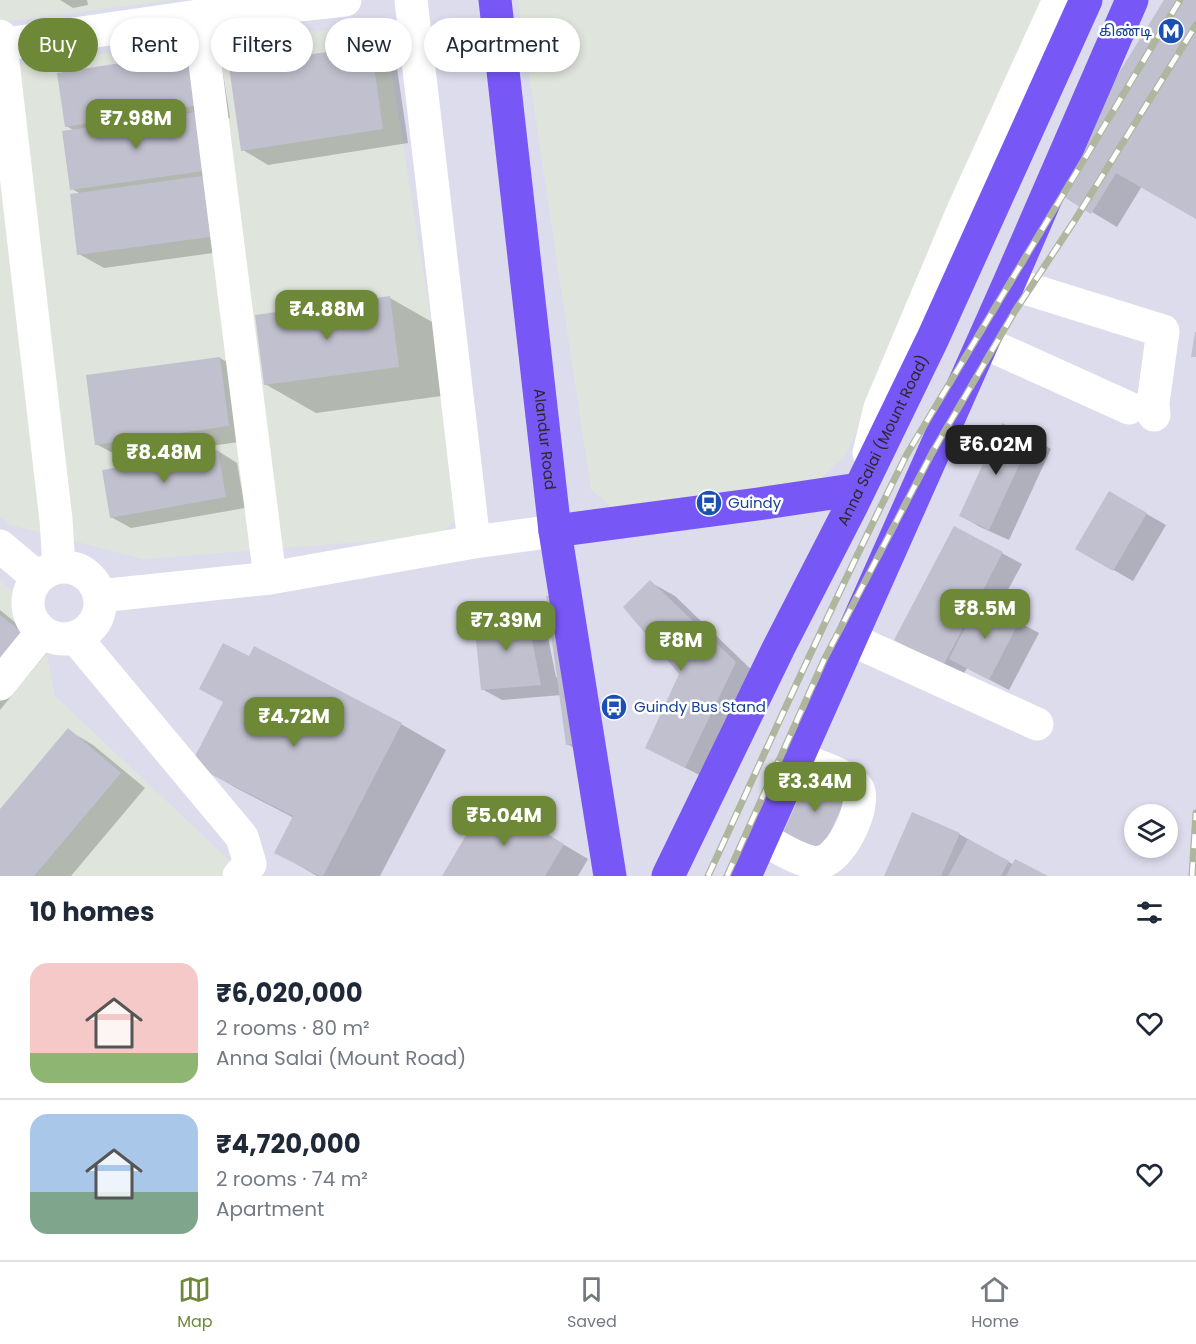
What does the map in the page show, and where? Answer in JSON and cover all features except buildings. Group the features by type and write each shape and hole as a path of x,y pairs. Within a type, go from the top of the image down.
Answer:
{"main road":[{"name":"Alandur Road","path":"495,0 555,531 610,876"},
{"name":"Anna Salai (Mount Road)","path":"668,876 933,338 1086,0"},
{"path":"745,876 983,342 1132,0"},
{"path":"555,531 859,489"}],"street":[{"path":"48,573 56,520 0,42 345,0"},
{"path":"411,0 474,542"},
{"path":"859,489 880,408 965,206 1059,0"},
{"path":"199,16 270,578"},
{"path":"983,342 1142,411 1153,403 1163,332 1009,283"},
{"path":"99,596 270,578 474,542 555,531"},
{"path":"0,546 48,573"},
{"path":"72,568 83,572 92,581 98,591 100,602 98,614 93,624 85,632 64,639 52,637 42,632 34,624 29,613 28,601 31,589 48,573 72,568"},
{"path":"0,684 42,632"},
{"path":"75,637 242,837 250,864 239,876"},
{"path":"850,639 1037,724"},
{"path":"762,838 809,862 822,862 834,855 851,830 860,802 857,788 845,777 797,758"}],"shaded area":[{"path":"0,0 175,0 18,18 0,22"},
{"path":"518,0 1054,0 845,456 809,489 618,512 591,490 529,72 580,72 580,18 521,18"},
{"path":"325,30 325,72 392,72 462,515 437,536 143,559 8,524 0,517 0,69 18,65 18,72 98,72 98,54 110,53 110,72 199,72 199,44 211,42 211,72 313,72 313,32"},
{"path":"0,580 38,613 55,696 246,876 0,876"}],"railway":[{"path":"708,876 830,611 907,454 1180,0"},
{"path":"727,876 825,658 932,453 1015,311 1073,223 1196,25"},
{"path":"1192,876 1196,813"}],"place":[{"name":"கிண்டி","path":"1171,31"},
{"name":"Guindy","path":"709,503"},
{"name":"Guindy Bus Stand","path":"614,707"}]}
